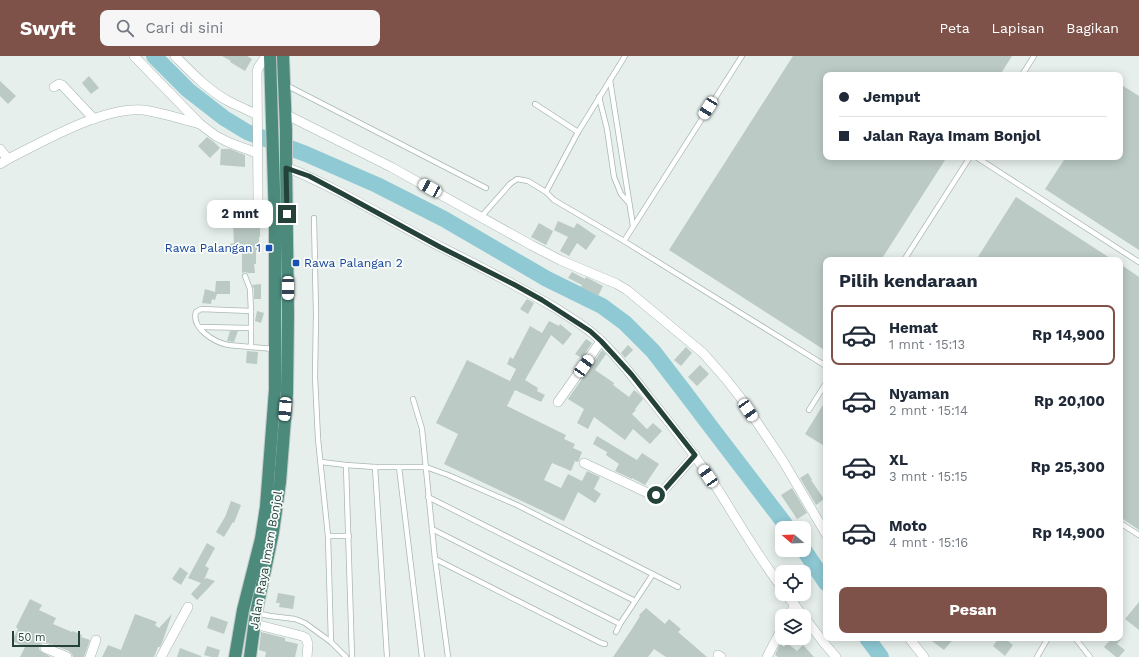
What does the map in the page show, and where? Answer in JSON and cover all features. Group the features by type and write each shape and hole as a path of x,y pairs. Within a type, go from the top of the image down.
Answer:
{"highway":[{"name":"Jalan Raya Imam Bonjol","path":"235,657 243,610 261,539 266,506 274,390 275,222 270,56"},
{"name":"Jalan Raya Imam Bonjol","path":"250,657 255,618 273,532 280,482 287,393 288,314 286,130 283,56"},
{"path":"243,610 255,618"}],"street":[{"path":"134,56 200,124 216,136 230,143 257,150"},
{"path":"175,56 210,88 228,101 257,117"},
{"path":"266,56 258,68 257,73 258,200 262,211 275,222"},
{"path":"54,87 59,84 62,85 94,119"},
{"path":"0,149 4,162 94,119 126,110 143,110 200,124"},
{"path":"285,114 384,164 504,231 560,260 617,284 639,300 703,353 740,397 783,461 823,529"},
{"path":"286,165 515,285 590,331 632,375 695,455 761,560 775,579"},
{"path":"558,402 601,341"},
{"path":"584,463 638,489 652,495 656,495 660,494 664,490 695,455"},
{"path":"792,601 798,609"},
{"path":"793,609 795,605"},
{"path":"161,657 188,606"},
{"path":"255,618 306,638 308,644 307,657"},
{"path":"811,627 836,657"},
{"path":"90,657 96,640"},
{"path":"911,641 924,657"},
{"path":"767,657 775,642"},
{"path":"45,648 68,657"}],"lane":[{"path":"546,192 578,132 625,56"},
{"path":"624,241 742,56"},
{"path":"1024,72 1034,56"},
{"path":"610,80 633,226"},
{"path":"284,84 486,188"},
{"path":"599,97 607,129 614,177 621,194 629,203"},
{"path":"535,104 578,132"},
{"path":"906,257 968,160"},
{"path":"981,160 1139,262"},
{"path":"481,217 514,180 520,179 528,181 546,192 554,200 624,241 823,364"},
{"path":"314,218 316,294 315,377 320,462 328,536 331,642"},
{"path":"245,276 250,288 251,347"},
{"path":"251,312 248,310 201,309 196,312 195,316 196,323 212,340 220,343 275,349"},
{"path":"200,327 251,328"},
{"path":"809,410 823,388"},
{"path":"413,399 422,429 435,559 448,657"},
{"path":"320,462 346,465 426,467 448,475 517,506 678,587"},
{"path":"346,465 352,657"},
{"path":"375,466 387,657"},
{"path":"399,466 422,657"},
{"path":"428,497 635,601"},
{"path":"1123,525 1139,535"},
{"path":"432,529 620,624"},
{"path":"328,536 348,536"},
{"path":"435,559 605,644"},
{"path":"616,632 653,574"},
{"path":"255,618 270,616 305,623 331,642 346,657"},
{"path":"1037,657 1046,641"},
{"path":"1077,641 1090,657"}],"building":[{"path":"222,56 247,56 252,59 245,71"},
{"path":"793,56 1012,56 1002,72 823,72 823,160 945,160 883,257 823,257 823,349 669,250"},
{"path":"89,76 99,88 91,94 82,83"},
{"path":"0,81 16,96 8,104 0,96"},
{"path":"1123,86 1139,96 1139,250 1045,189 1064,160 1123,160"},
{"path":"207,137 220,148 210,158 198,146"},
{"path":"221,149 230,149 245,155 245,167 220,165"},
{"path":"1016,197 1108,257 978,257"},
{"path":"254,211 260,218 259,250 256,250 256,264 254,264 255,273 242,273 242,251 230,251 230,244 234,243 233,224 237,224 237,214 254,213"},
{"path":"558,221 574,228 577,223 596,236 586,250 577,243 569,256 560,251 568,237 554,230"},
{"path":"539,223 553,231 546,245 531,237"},
{"path":"1123,266 1139,277 1139,530 1123,519"},
{"path":"572,272 585,279 586,277 603,286 598,296 581,287 582,285 568,278"},
{"path":"216,281 230,281 230,294 217,294 215,300 212,299 211,304 202,303 205,289 215,292"},
{"path":"261,284 261,299 254,299 254,289 252,285"},
{"path":"527,299 534,303 528,314 520,309"},
{"path":"257,311 264,313 261,323 255,321"},
{"path":"549,321 559,326 560,324 572,334 563,345 551,335 525,380 538,388 537,391 545,395 541,402 515,390 507,406 566,435 564,439 575,444 573,448 582,452 578,462 575,461 571,471 552,463 544,480 561,488 568,474 582,481 587,471 600,477 594,489 601,494 595,503 578,492 564,521 444,464 458,434 436,423 467,360 510,381 516,369 507,364 510,357 513,359 530,326 542,333"},
{"path":"230,331 238,331 234,342 227,341"},
{"path":"586,339 592,343 582,358 575,354"},
{"path":"628,345 633,350 625,358 621,353"},
{"path":"686,347 692,353 681,366 674,360"},
{"path":"602,350 606,354 595,370 614,383 613,385 629,397 634,390 639,394 643,399 632,414 647,429 653,423 662,431 650,444 633,429 625,440 594,417 588,429 577,423 584,409 568,399"},
{"path":"247,351 258,352 257,364 246,363"},
{"path":"700,365 709,374 697,386 688,377"},
{"path":"823,405 823,445 805,434"},
{"path":"597,436 637,460 642,453 659,464 645,485 615,471 619,464 606,455 607,452 593,444"},
{"path":"808,473 823,500 816,505 800,478"},
{"path":"792,488 807,513 797,519 781,495"},
{"path":"231,501 241,505 234,523 233,522 224,537 216,532 225,517"},
{"path":"207,543 215,548 205,566 209,568 204,580 206,578 215,581 197,600 191,594 201,583 188,578"},
{"path":"180,567 188,573 181,585 172,579"},
{"path":"278,593 295,596 293,609 279,607 280,603 276,603"},
{"path":"30,599 42,605 39,610 56,618 53,624 72,632 73,631 82,635 81,637 90,640 84,657 73,657 69,651 45,642 40,645 40,651 51,657 20,657 25,647 12,641 18,629 16,627"},
{"path":"1139,602 1139,630 1125,619"},
{"path":"646,608 665,624 669,619 681,629 678,632 707,657 666,657 654,649 648,657 613,657 632,629 640,616 639,615"},
{"path":"135,614 157,622 155,625 159,628 172,614 162,643 160,647 158,647 154,657 102,657 108,645 121,650"},
{"path":"211,616 228,622 224,634 207,628"},
{"path":"261,632 285,638 285,641 298,644 295,657 265,657 266,652 259,650"},
{"path":"932,641 952,641 944,650"},
{"path":"997,641 1008,641 1013,645 1005,656 993,646"},
{"path":"1109,641 1120,641 1117,644 1125,650 1119,657 1116,657 1104,647"},
{"path":"780,645 784,647 786,645 790,645 797,651 803,645 814,657 778,657 775,655"},
{"path":"207,646 220,650 218,657 204,655"},
{"path":"180,648 201,656 201,657 177,657"}],"waterway":[{"path":"154,56 188,90 224,118 247,132 306,154 377,185 444,219 547,279 602,306 625,323 653,351 783,521"},
{"path":"809,557 823,578"},
{"path":"869,641 881,657"}],"place":[{"name":"Rawa Palangan 1","path":"269,248"},
{"name":"Rawa Palangan 2","path":"296,263"}],"route":[{"path":"287,214 286,168 309,176 440,247 515,285 542,300 590,331 632,375 695,455 664,490 660,494 656,495"}]}
